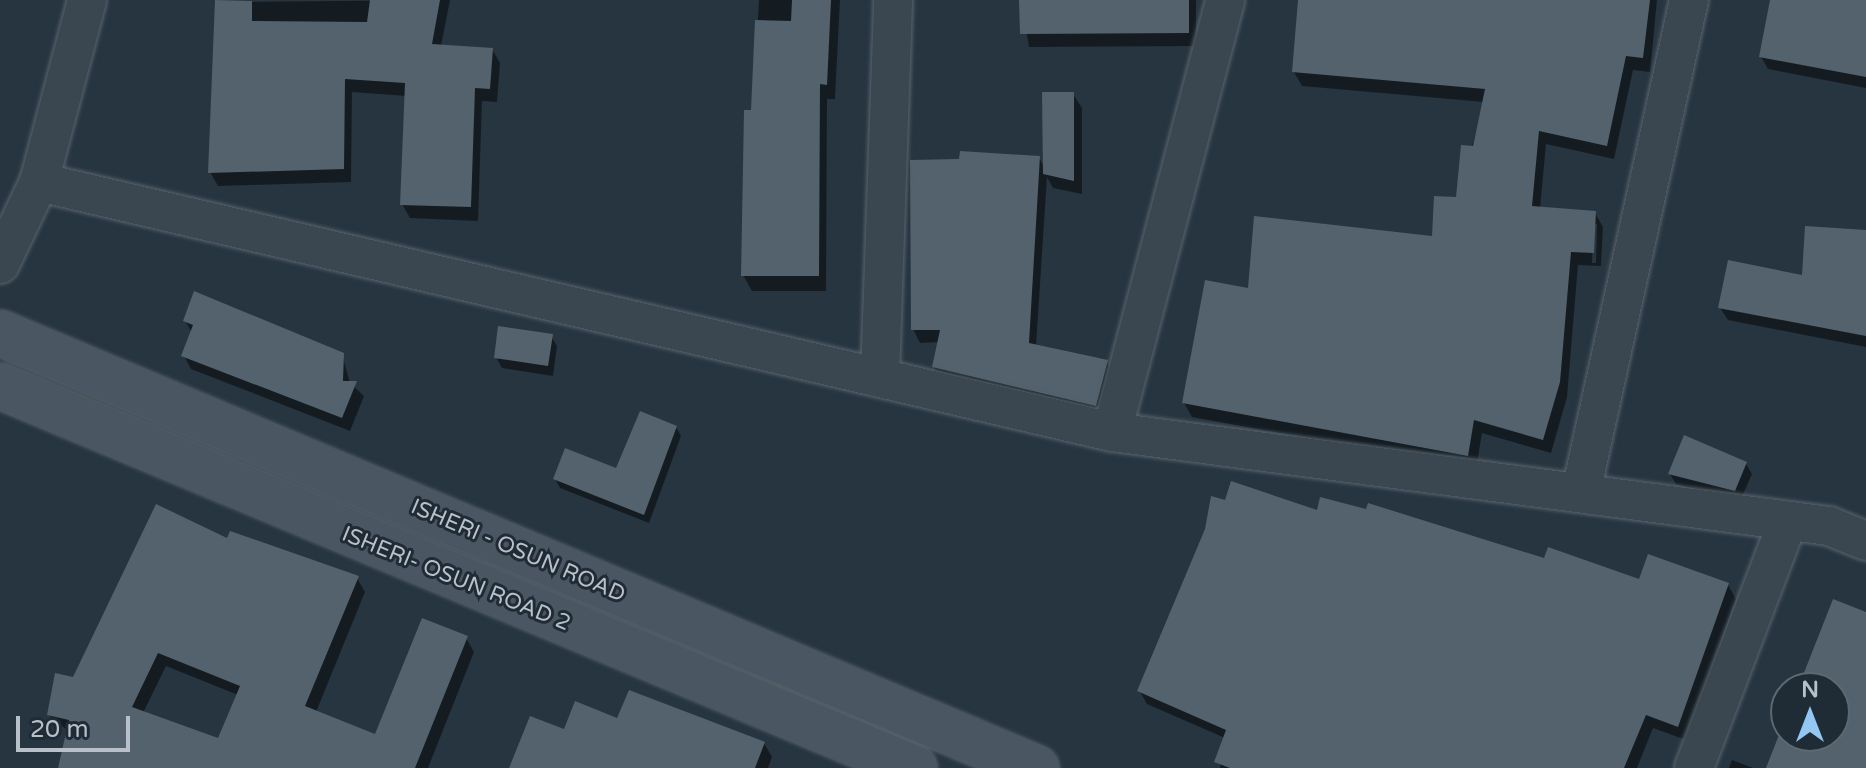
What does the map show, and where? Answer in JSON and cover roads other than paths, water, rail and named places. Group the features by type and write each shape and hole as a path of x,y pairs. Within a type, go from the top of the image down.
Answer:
{"main road":[{"name":"ISHERI - OSUN ROAD","path":"1,338 1036,768"},
{"name":"ISHERI- OSUN ROAD 2","path":"0,386 914,768"}],"street":[{"path":"0,264 39,182 87,0"},
{"path":"880,377 893,0"},
{"path":"1112,432 1225,0"},
{"path":"1581,492 1689,0"},
{"path":"39,182 1112,432 1788,521 1848,523 1866,541"},
{"path":"1694,768 1788,521"}]}
